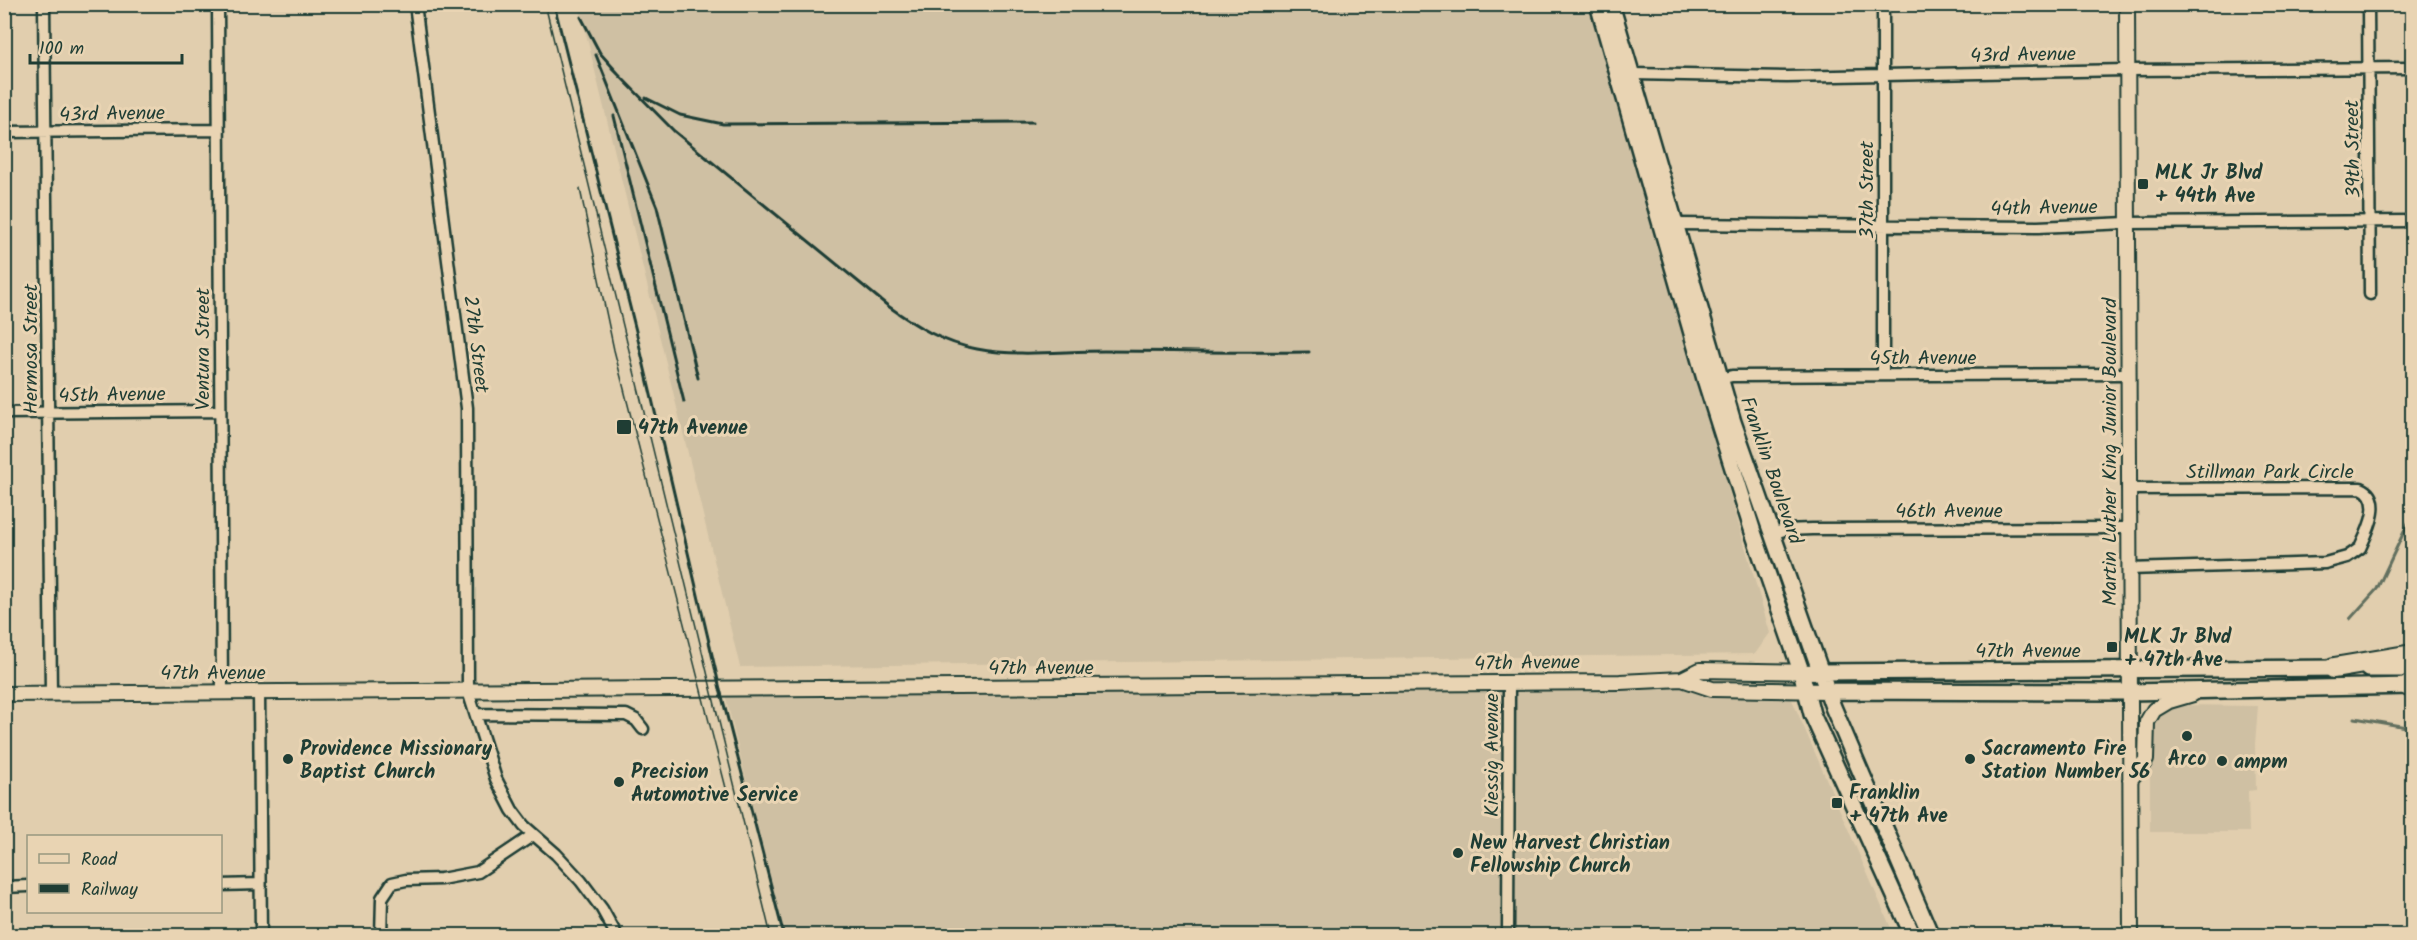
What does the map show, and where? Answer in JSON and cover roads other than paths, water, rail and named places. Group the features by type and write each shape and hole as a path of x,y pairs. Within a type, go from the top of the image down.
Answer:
{"highway":[{"path":"2334,668 2412,655"}],"main road":[{"name":"Franklin Boulevard","path":"1598,4 1719,424 1801,671 1812,714 1913,936"},
{"name":"Franklin Boulevard","path":"1611,4 1677,224 1720,379 1761,502 1827,691 1931,936"},
{"path":"1702,319 1701,344 1720,401 1719,424 1730,438 1747,487 1761,502"},
{"name":"47th Avenue","path":"1820,672 2334,668 2412,682"},
{"name":"47th Avenue","path":"1827,691 2130,692 2412,682"}],"street":[{"name":"Hermosa Street","path":"44,4 51,694"},
{"name":"Ventura Street","path":"218,4 222,693"},
{"name":"27th Street","path":"415,4 467,408 468,691 502,794 533,835 576,875 602,909 617,936"},
{"name":"37th Street","path":"1883,4 1883,375"},
{"name":"Martin Luther King Junior Boulevard","path":"2127,4 2131,936"},
{"name":"39th Street","path":"2368,4 2370,294"},
{"name":"43rd Avenue","path":"1633,74 1787,77 2127,70 2412,68"},
{"name":"43rd Avenue","path":"4,132 219,130"},
{"name":"44th Avenue","path":"1677,224 2038,227 2127,223 2412,221"},
{"name":"45th Avenue","path":"1720,379 1732,376 2127,374"},
{"name":"45th Avenue","path":"4,413 220,411"},
{"name":"Stillman Park Circle","path":"2128,489 2361,488 2370,494 2374,504 2360,548 2348,557 2325,564 2128,569"},
{"name":"46th Avenue","path":"1772,534 1784,530 1803,529 2128,528"},
{"name":"47th Avenue","path":"1682,679 1700,670 1820,672"},
{"name":"47th Avenue","path":"4,694 1509,683 1682,679 1712,689 1827,691"},
{"name":"Kiessig Avenue","path":"1508,936 1509,683"},
{"path":"2130,780 2146,760 2147,722 2154,710 2169,701 2209,690"},
{"path":"259,692 261,936"},
{"path":"476,714 626,715 636,720 643,729"},
{"path":"381,936 381,898 392,884 406,880 441,879 478,872 533,835"},
{"path":"222,885 260,885"},
{"path":"4,887 27,886"}],"waterway":[{"path":"2350,619 2377,589 2412,515"},
{"path":"2355,718 2412,728"}],"tram line":[{"path":"545,4 771,936"},
{"path":"580,189 614,350 727,792"}],"railway":[{"path":"554,4 636,331 720,689 784,936"},
{"path":"581,17 600,53 617,72"},
{"path":"596,55 657,207 698,378"},
{"path":"612,68 674,131 888,306 920,327 953,343 1009,353 1309,352"},
{"path":"646,98 680,115 723,124 1033,122"},
{"path":"614,116 684,402"}],"place":[{"name":"MLK Jr Blvd + 44th Ave","path":"2143,184"},
{"name":"47th Avenue","path":"624,427"},
{"name":"MLK Jr Blvd + 47th Ave","path":"2112,647"},
{"name":"Arco","path":"2187,736"},
{"name":"Providence Missionary Baptist Church","path":"288,759"},
{"name":"Sacramento Fire Station Number 56","path":"1970,759"},
{"name":"ampm","path":"2222,761"},
{"name":"Precision Automotive Service","path":"619,782"},
{"name":"Franklin + 47th Ave","path":"1837,803"},
{"name":"New Harvest Christian Fellowship Church","path":"1458,853"}]}
